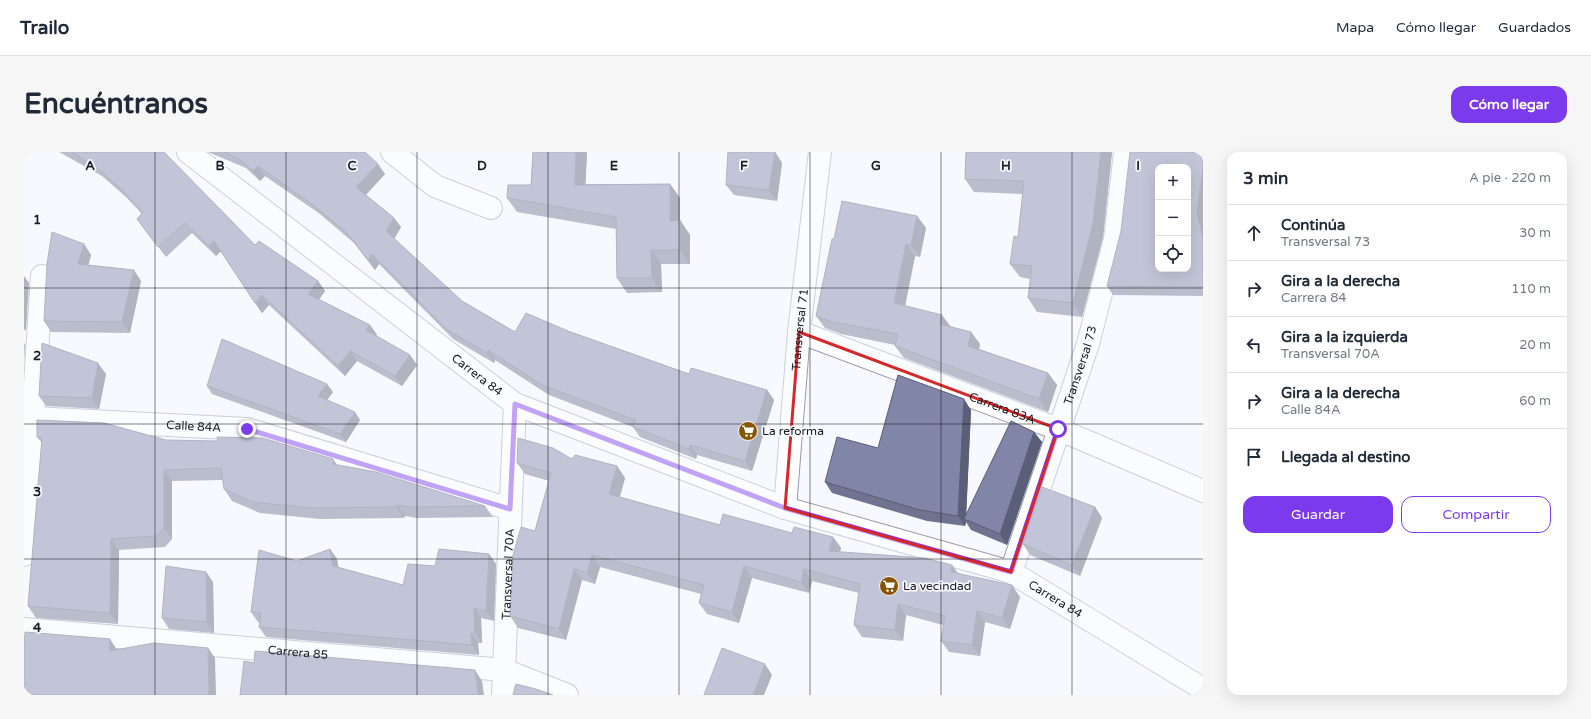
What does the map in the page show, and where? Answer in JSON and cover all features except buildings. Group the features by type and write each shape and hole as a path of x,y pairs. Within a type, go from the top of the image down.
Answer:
{"street":[{"name":"Carrera 84","path":"188,152 515,404 785,508 1011,572 1203,689"},
{"path":"392,152 435,186 491,208"},
{"name":"Transversal 71","path":"785,508 799,332 820,152"},
{"name":"Transversal 73","path":"1011,572 1058,429 1088,344 1115,239 1125,152"},
{"path":"24,555 42,276"},
{"name":"Carrera 83A","path":"799,332 1058,429 1203,491"},
{"name":"Transversal 70A","path":"503,695 515,404"},
{"name":"Calle 84A","path":"33,418 247,429 510,509"},
{"name":"Carrera 85","path":"24,629 504,670 567,695"}],"highlighted area":[{"path":"799,332 1058,429 1011,572 785,508"}],"place":[{"name":"La reforma","path":"748,431"},
{"name":"La vecindad","path":"889,586"}],"route":[{"path":"247,429 510,509 515,404 785,508 1011,572 1058,429"}]}
